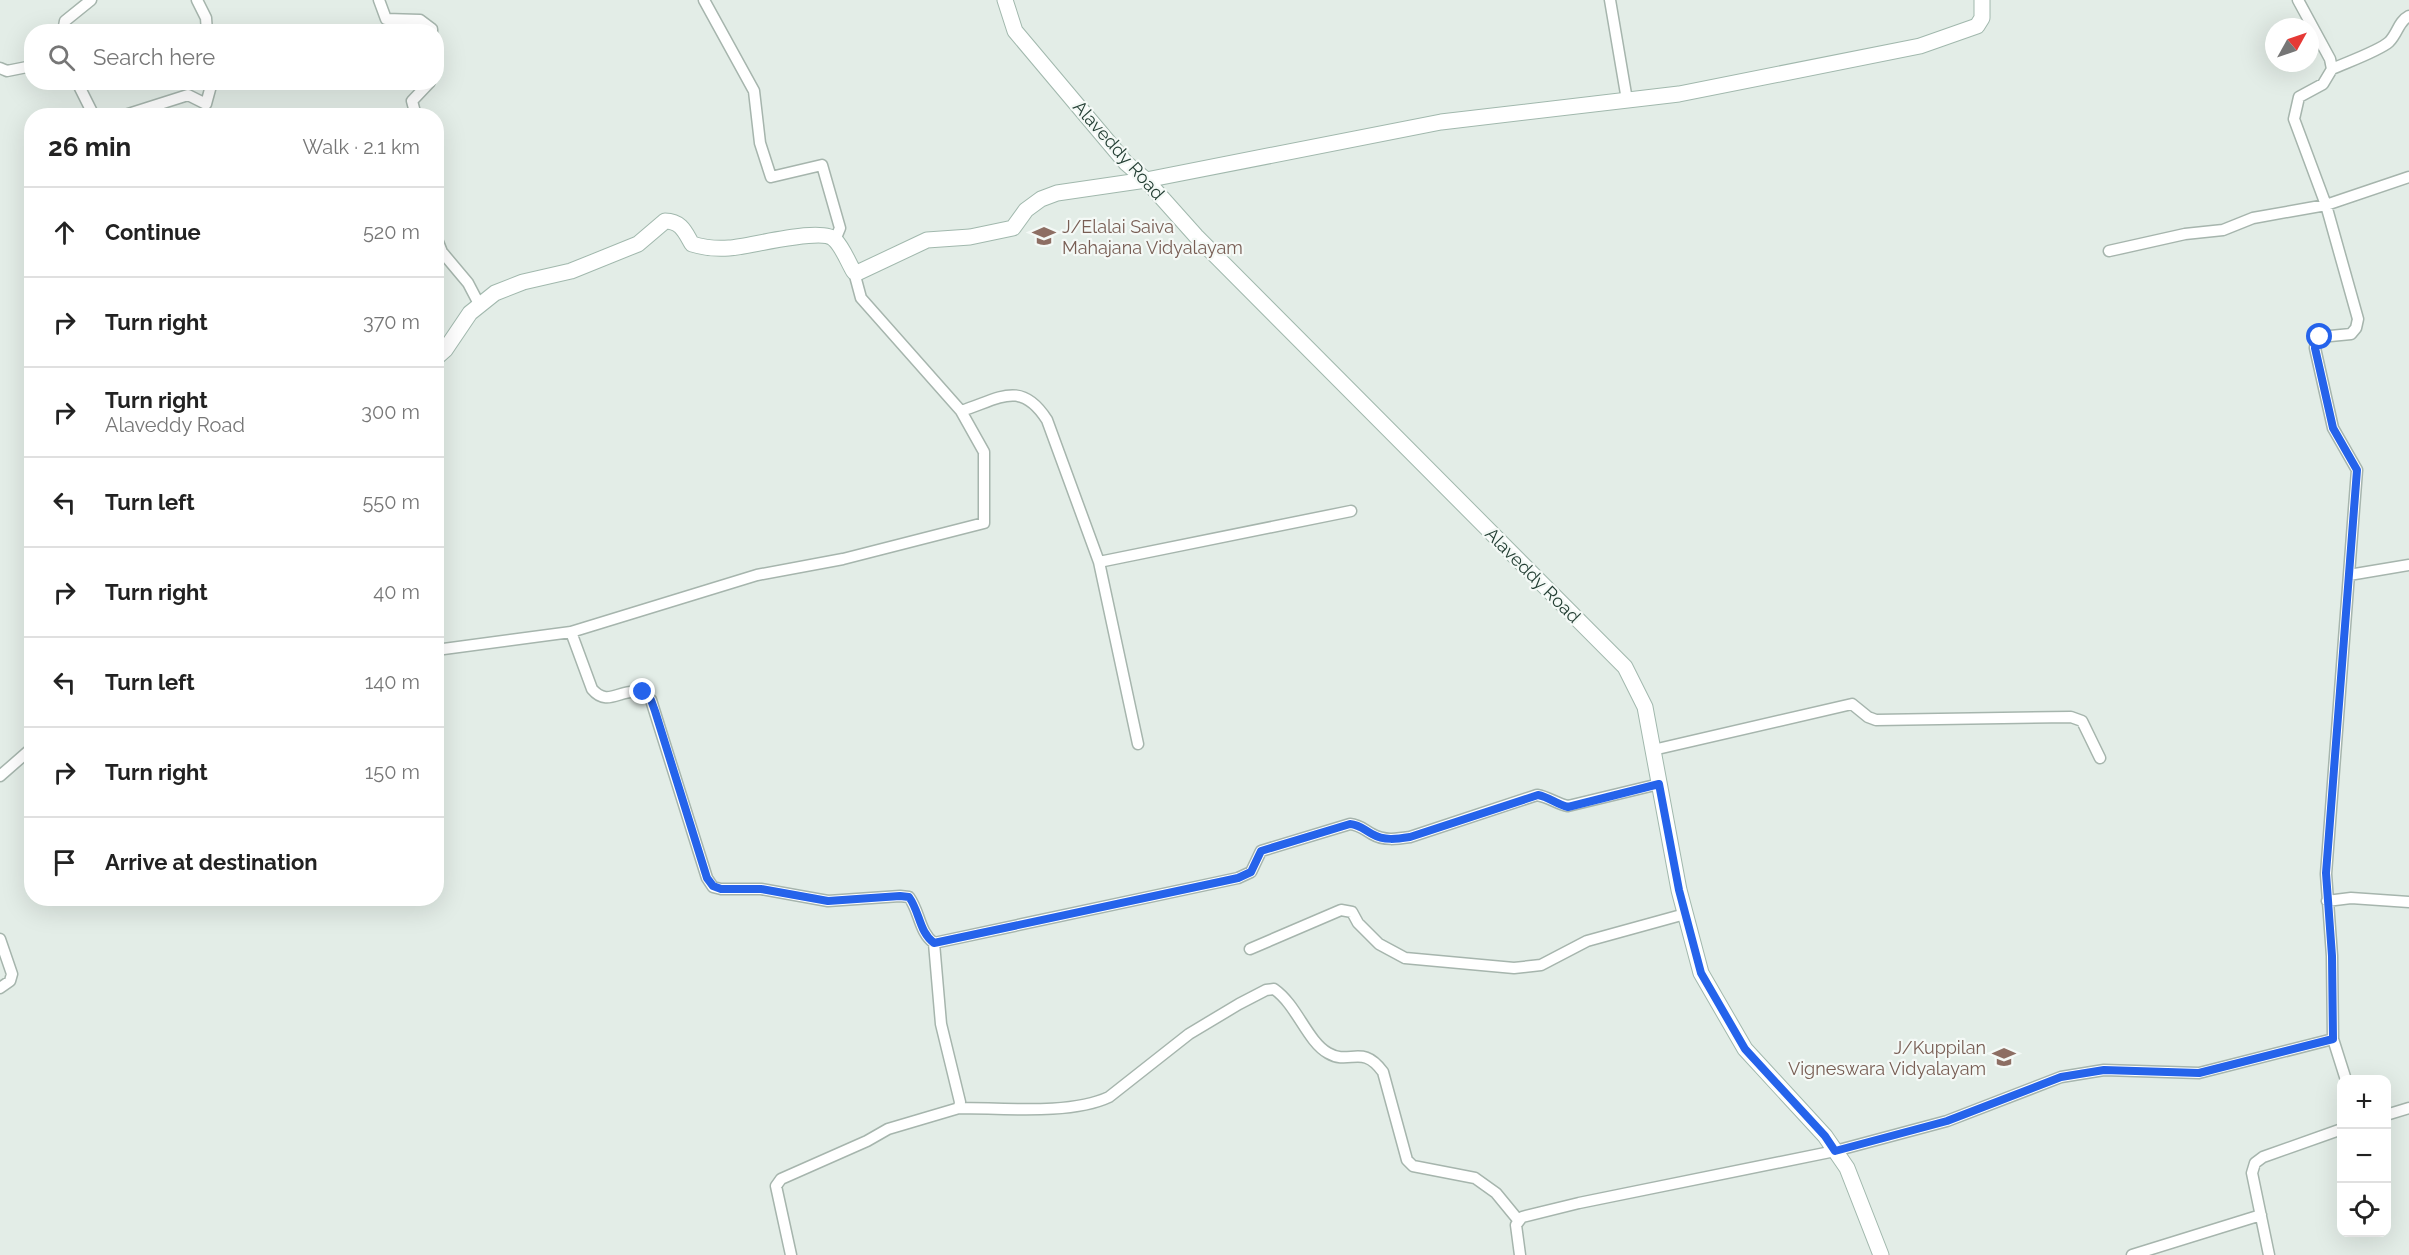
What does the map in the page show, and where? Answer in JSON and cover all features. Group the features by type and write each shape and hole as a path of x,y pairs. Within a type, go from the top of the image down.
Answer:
{"street":[{"path":"64,24 65,21 91,0"},
{"path":"197,0 206,24"},
{"path":"379,0 386,19 420,20 425,24"},
{"path":"704,0 754,91 760,143 771,177 822,165 840,228 835,240"},
{"name":"Alaveddy Road","path":"1005,0 1015,31 1126,163 1146,180 1196,236 1625,667 1645,707 1685,914 1701,973 1745,1049 1825,1136 1847,1168 1881,1255"},
{"path":"1610,0 1627,100"},
{"path":"854,272 927,240 970,237 1013,228 1026,210 1041,199 1057,193 1146,180 1441,122 1679,94 1920,46 1977,26 1982,18 1982,0"},
{"path":"2298,0 2330,58 2332,69"},
{"path":"2344,1075 2333,1039 2332,956 2326,873 2357,470 2333,428 2315,348 2316,341 2320,337 2351,334 2356,328 2358,319 2326,205 2295,119 2300,97 2323,84 2332,69 2387,44 2396,34 2401,20 2409,16"},
{"path":"0,68 7,71 24,68"},
{"path":"80,90 90,108"},
{"path":"147,108 188,95 206,104 210,90"},
{"path":"414,108 412,101 422,90"},
{"path":"2109,252 2185,234 2223,230 2253,218 2326,205 2409,177"},
{"path":"444,351 470,313 495,293 523,282 571,271 638,244 665,221 673,221 680,225 692,244 706,248 731,248 828,235 835,240 854,272 861,298 961,411 984,452 984,523 843,559 757,575 571,632 444,649"},
{"path":"444,254 468,283 479,304"},
{"path":"961,411 1015,394 1027,397 1038,405 1047,420 1099,562 1138,744"},
{"path":"1099,562 1352,511"},
{"path":"2349,575 2409,566"},
{"path":"571,632 592,689 598,695 605,698 633,691 643,692 651,700 707,878 713,886 721,889 761,889 828,901 909,897 915,905 925,936 934,943 941,1024 960,1102 958,1108"},
{"path":"1653,750 1852,704 1868,717 1876,720 2071,717 2082,721 2100,758"},
{"path":"0,776 24,755"},
{"path":"934,943 1238,878 1251,872 1261,851 1350,824 1361,826 1372,835 1390,840 1410,837 1538,795 1548,796 1557,804 1568,807 1659,784"},
{"path":"2327,902 2351,898 2409,902"},
{"path":"1250,949 1341,910 1352,912 1358,923 1379,944 1405,958 1514,968 1541,965 1587,941 1685,914"},
{"path":"0,939 12,974 10,981 0,988"},
{"path":"791,1255 776,1192 776,1186 781,1179 867,1141 888,1129 958,1108 1037,1109 1097,1103 1109,1097 1189,1034 1248,999 1266,990 1274,989 1284,996 1327,1053 1337,1057 1365,1056 1375,1061 1383,1072 1407,1160 1413,1166 1475,1178 1496,1193 1519,1221"},
{"path":"1520,1255 1516,1225 1522,1217 1579,1203 1835,1151 1947,1121 2061,1077 2104,1070 2199,1073 2333,1039"},
{"path":"2391,1113 2409,1108"},
{"path":"2269,1255 2252,1173 2255,1163 2263,1157 2337,1131"},
{"path":"2132,1255 2261,1215"}],"place":[{"name":"J/Elalai Saiva Mahajana Vidyalayam","path":"1044,236"},
{"name":"J/Kuppilan Vigneswara Vidyalayam","path":"2004,1057"}],"route":[{"path":"643,692 651,700 655,711 707,878 713,886 721,889 761,889 828,901 909,897 915,905 925,936 934,943 1238,878 1251,872 1261,851 1350,824 1361,826 1372,835 1390,840 1410,837 1538,795 1548,796 1557,804 1568,807 1659,784 1679,890 1701,973 1745,1049 1825,1136 1835,1151 1947,1121 2061,1077 2104,1070 2199,1073 2333,1039 2332,956 2326,873 2357,470 2333,428 2315,348 2316,341 2320,337"}]}
